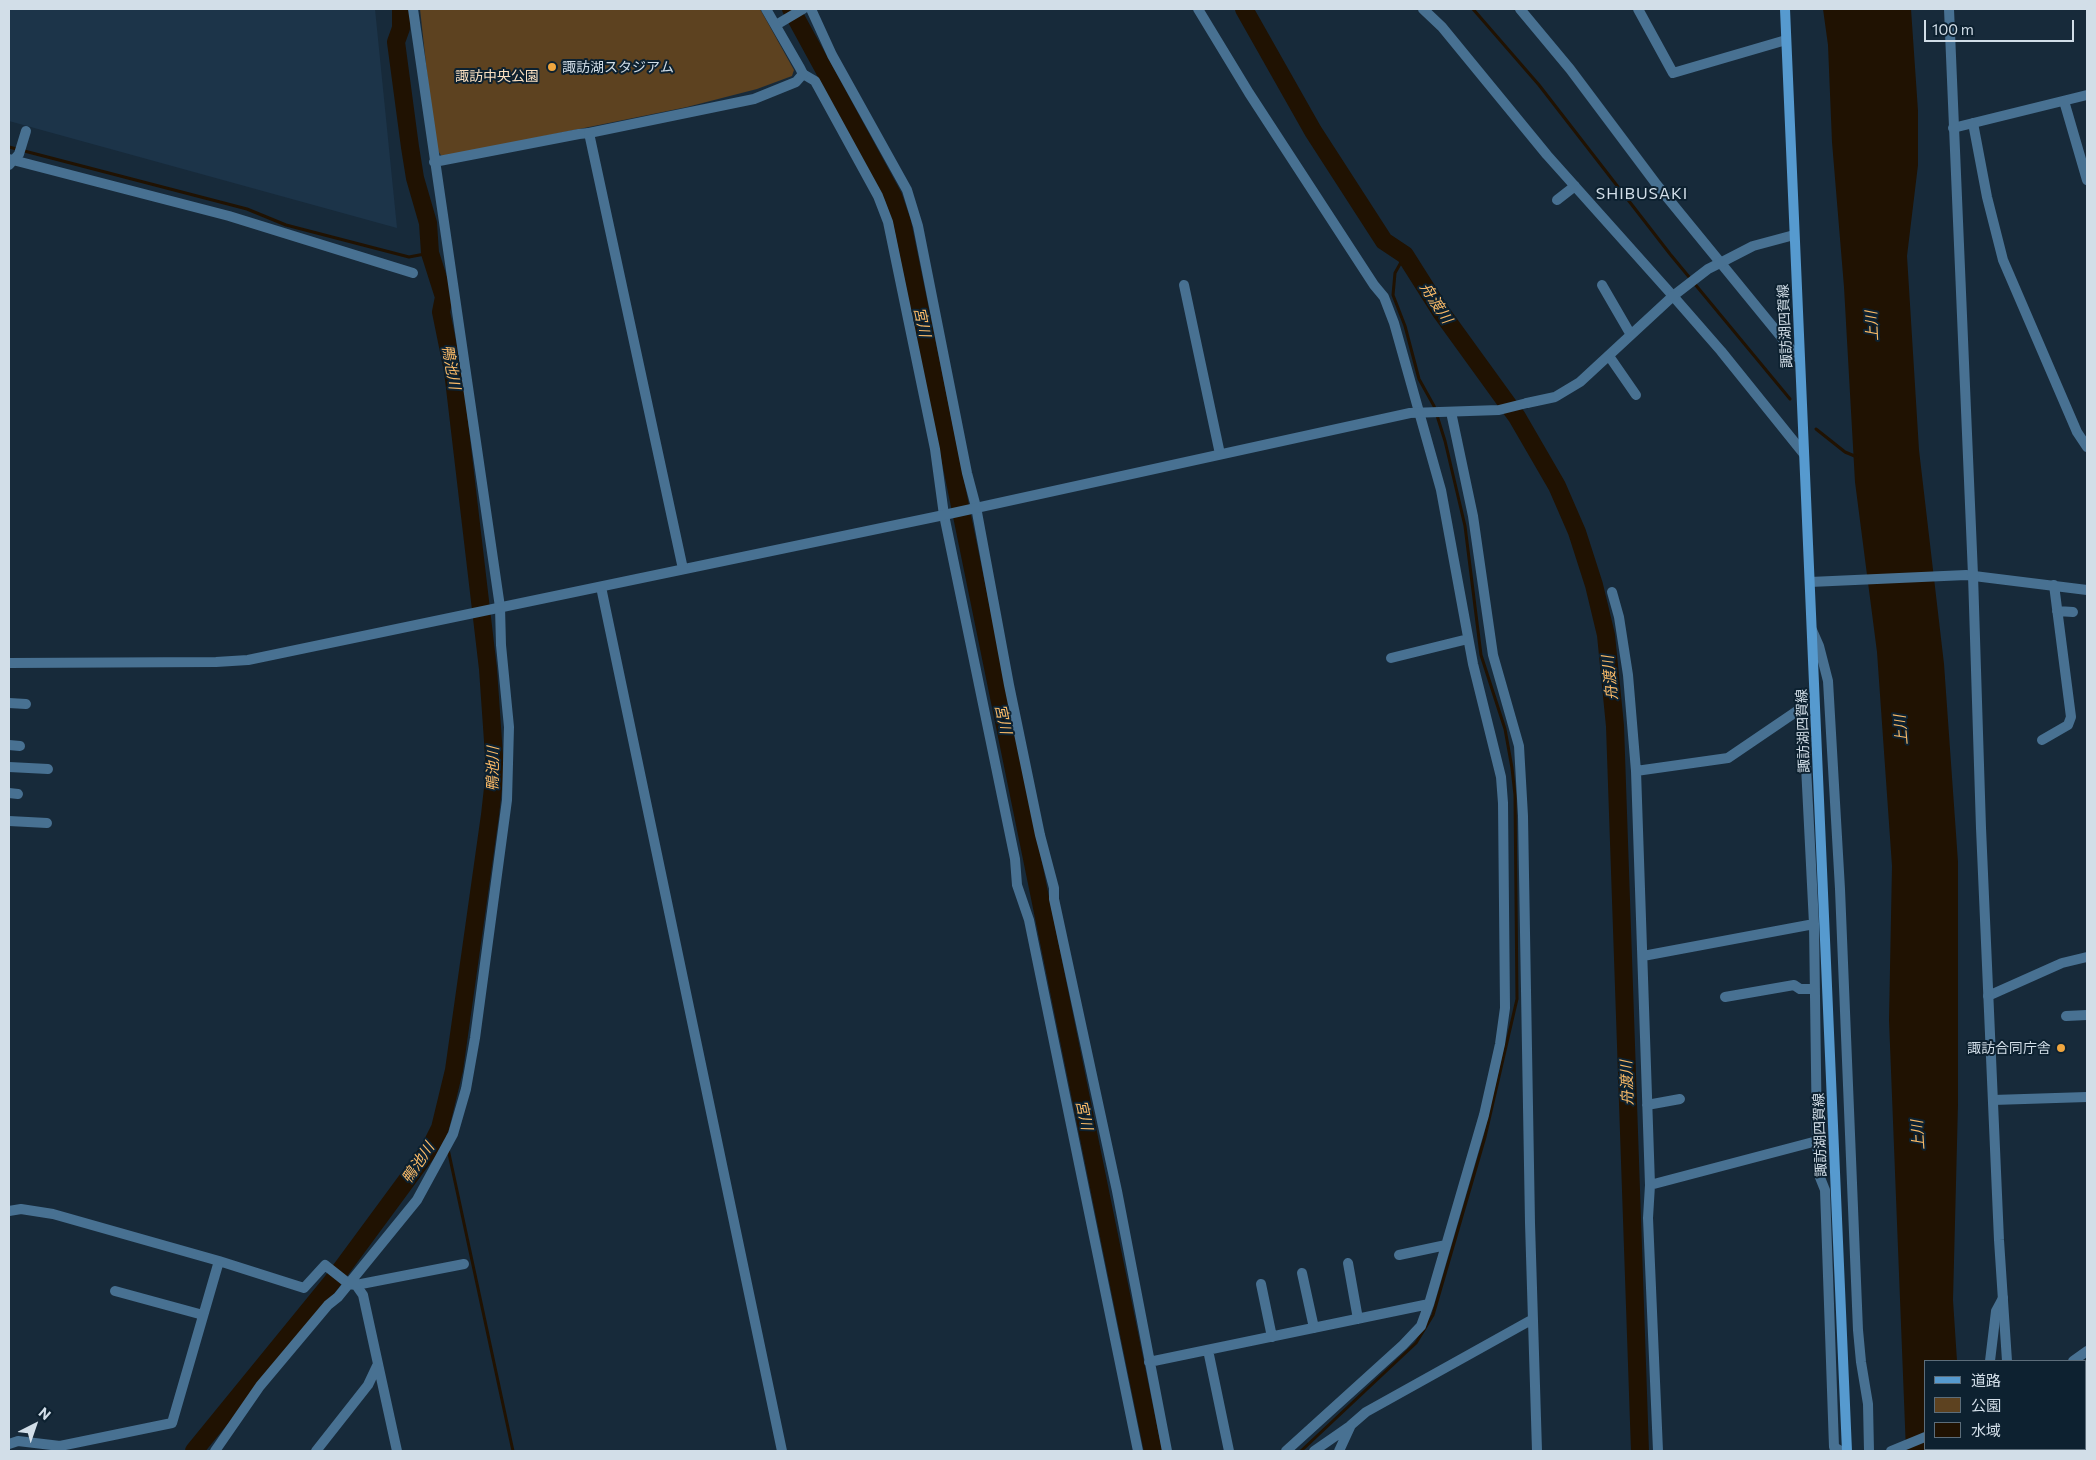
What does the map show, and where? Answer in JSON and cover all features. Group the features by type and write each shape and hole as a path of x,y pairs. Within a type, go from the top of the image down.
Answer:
{"main road":[{"name":"諏訪湖四賀線","path":"1785,9 1804,454 1814,582 1812,630 1847,1451"}],"street":[{"path":"215,1451 260,1386 328,1305 353,1285 417,1200 438,1165 453,1134 466,1089 475,1038 507,800 510,745 499,608 413,9"},
{"path":"766,9 779,23 803,74 815,81 878,196 888,222 935,450 1015,859 1017,885 1029,920 1138,1451"},
{"path":"779,23 803,9"},
{"path":"811,9 832,55 907,190 918,226 1011,694 1040,835 1054,888 1054,899 1067,965 1116,1191 1167,1451"},
{"path":"1198,9 1249,93 1374,285 1384,297 1420,412 1450,529 1468,639 1501,777 1505,1008 1500,1044 1484,1115 1429,1304 1421,1326 1403,1345 1286,1451"},
{"path":"1423,9 1442,27 1575,186 1721,351 1804,454"},
{"path":"1520,9 1570,68 1657,184 1800,360"},
{"path":"1638,9 1673,73 1786,40"},
{"path":"1949,9 1988,996 2007,1360"},
{"path":"434,162 579,134 590,134 754,99 796,82 803,74"},
{"path":"1953,128 2087,95"},
{"path":"2064,101 2087,180"},
{"path":"1973,123 1987,197 2003,260 2077,432 2087,447"},
{"path":"26,131 12,160 228,216 413,273"},
{"path":"590,134 684,569"},
{"path":"1557,200 1575,186"},
{"path":"9,663 216,662 248,660 947,514 1420,412 1499,410 1555,397 1580,382 1672,296 1708,269 1753,246 1794,235"},
{"path":"1184,285 1220,454"},
{"path":"1602,285 1631,335"},
{"path":"1609,356 1636,395"},
{"path":"1451,412 1473,516 1493,654 1519,746 1523,816 1536,1451"},
{"path":"1814,582 1970,575 2054,584 2087,590"},
{"path":"2042,740 2068,726 2071,717 2054,584"},
{"path":"600,587 782,1451"},
{"path":"1612,592 1619,617 1628,675 1636,771 1650,1185 1648,1218 1658,1451"},
{"path":"2057,611 2072,612"},
{"path":"1812,630 1824,660 1828,682 1840,889 1858,1330 1868,1404 1868,1451"},
{"path":"1391,658 1468,639"},
{"path":"9,703 26,704"},
{"path":"1636,771 1728,758 1803,707 1814,924 1816,1141 1819,1175 1825,1190 1834,1447 1841,1451"},
{"path":"9,745 20,746"},
{"path":"9,767 48,769"},
{"path":"9,821 47,823"},
{"path":"1643,956 1814,924"},
{"path":"1988,996 2062,963 2087,957"},
{"path":"1725,997 1794,985 1800,989 1815,989"},
{"path":"2066,1016 2087,1015"},
{"path":"1993,1100 2087,1097"},
{"path":"1647,1105 1680,1099"},
{"path":"1650,1185 1816,1141"},
{"path":"9,1211 21,1209 54,1214 219,1261 304,1288 325,1264 363,1295 397,1451"},
{"path":"1399,1255 1446,1245"},
{"path":"9,1444 18,1441 60,1446 172,1424 219,1261"},
{"path":"1348,1263 1358,1319"},
{"path":"353,1285 464,1264"},
{"path":"1302,1273 1314,1328"},
{"path":"1261,1284 1272,1337"},
{"path":"115,1291 203,1315"},
{"path":"1990,1360 1996,1311 2003,1298"},
{"path":"1149,1362 1429,1304"},
{"path":"1314,1451 1366,1412 1384,1401 1533,1319"},
{"path":"1208,1350 1230,1451"},
{"path":"2074,1360 2087,1351"},
{"path":"316,1451 368,1385 377,1366"},
{"path":"1339,1451 1351,1425"},
{"path":"1892,1451 1924,1437"}],"shaded area":[{"path":"9,9 375,9 397,228 9,121"}],"green space":[{"name":"諏訪中央公園","path":"420,9 760,9 794,70 792,76 757,89 687,107 442,157 435,146"}],"water":[{"name":"上川","path":"1823,9 1911,9 1918,111 1918,165 1907,256 1919,450 1944,664 1958,862 1958,1104 1953,1300 1957,1360 1924,1360 1924,1450 1963,1451 1906,1451 1889,1020 1892,866 1877,652 1855,482 1844,287 1832,142 1828,45"}],"waterway":[{"name":"鴨池川","path":"194,1451 331,1283 429,1150 440,1128 454,1070 495,770 488,669 453,371 441,312 444,297 430,253 428,223 415,178 396,42 401,28 401,9"},
{"name":"宮川","path":"791,9 893,196 902,222 1153,1451"},
{"name":"舟渡川","path":"1244,9 1313,131 1384,241 1405,255 1441,312 1517,417 1557,486 1577,532 1594,585 1606,635 1615,726 1640,1451"},
{"path":"1473,9 1539,85 1670,254 1790,399"},
{"path":"9,147 247,209 286,225 409,257 430,253"},
{"path":"1301,1451 1416,1343 1433,1315 1485,1137 1517,999 1515,795 1512,768 1505,729 1481,655 1465,526 1445,441 1434,406 1419,379 1405,326 1393,295 1395,273 1405,255"},
{"path":"1816,429 1845,452 1857,457"},
{"path":"440,1128 446,1140"},
{"path":"448,1149 513,1451"}],"place":[{"name":"諏訪湖スタジアム","path":"552,67"},
{"name":"諏訪合同庁舎","path":"2061,1048"}],"district":[{"name":"SHIBUSAKI","path":"1642,194"}]}
